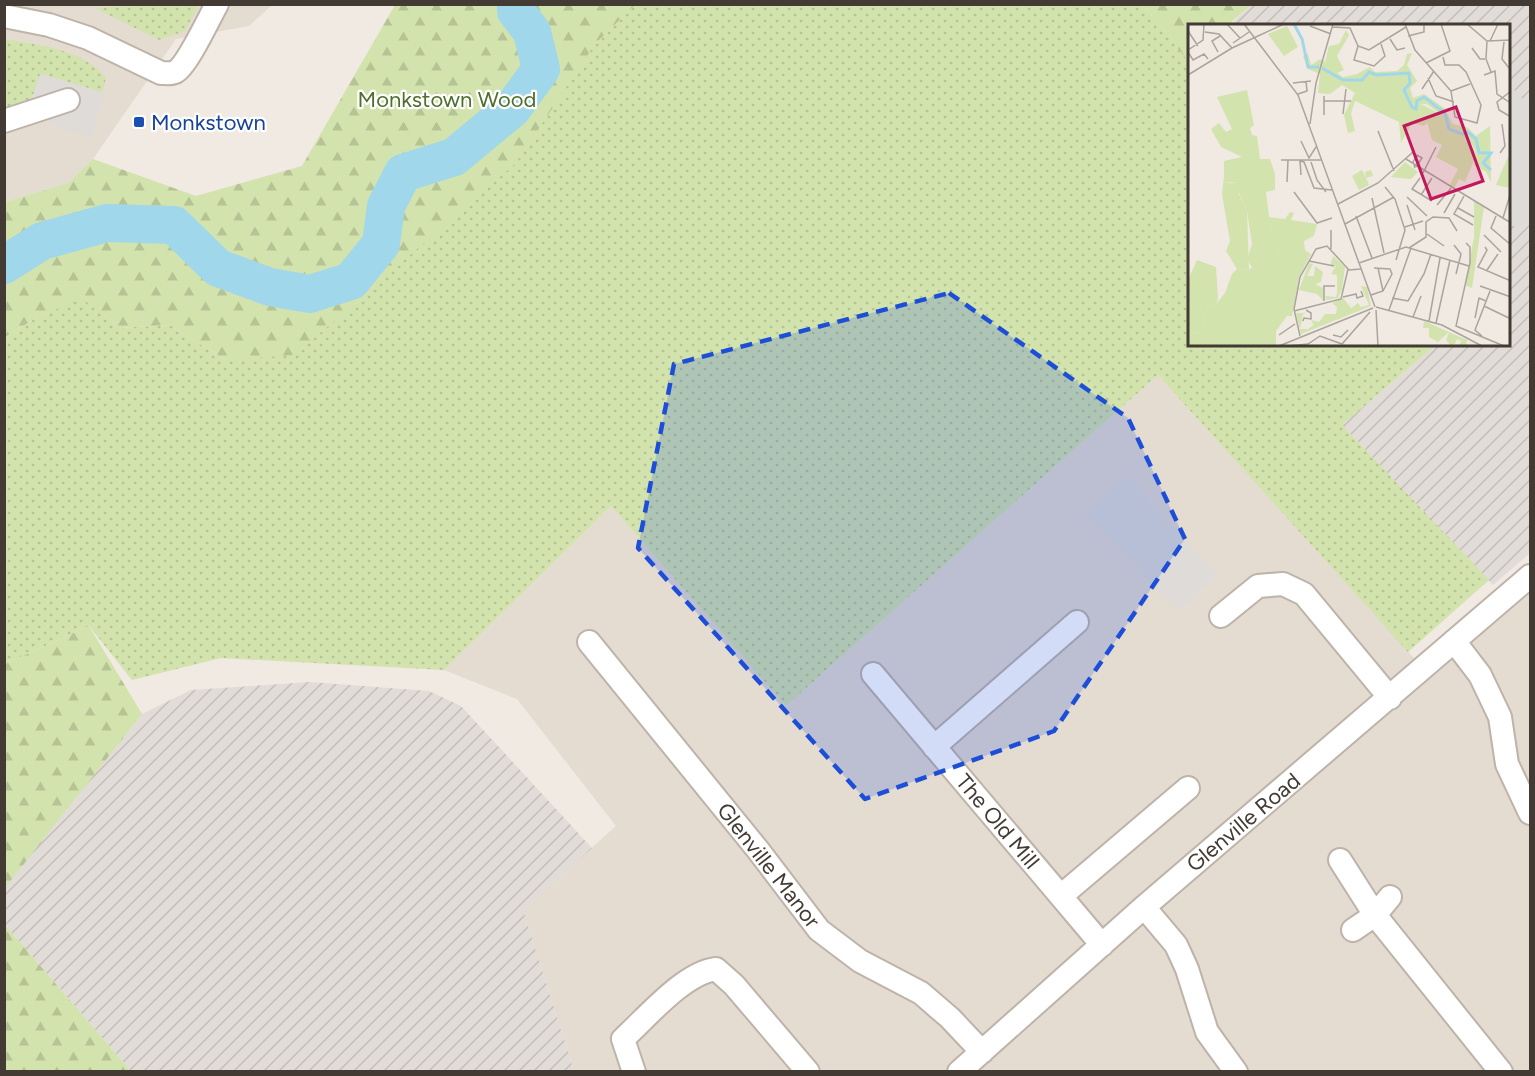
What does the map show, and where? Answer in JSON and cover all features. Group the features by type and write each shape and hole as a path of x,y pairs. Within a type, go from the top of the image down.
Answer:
{"street":[{"path":"4,16 49,25 88,38 161,73 173,74 180,69 190,54 217,4"},
{"path":"4,121 68,100"},
{"name":"Glenville Road","path":"960,1071 1144,907 1530,576"},
{"path":"1221,616 1258,586 1283,584 1304,594 1390,698"},
{"path":"934,747 1077,622"},
{"path":"1454,641 1480,675 1500,717 1508,764 1530,813"},
{"name":"Glenville Manor","path":"589,642 758,849 819,930 860,961 921,993 950,1018 982,1052"},
{"name":"The Old Mill","path":"873,674 1102,945"},
{"path":"1061,896 1188,788"},
{"path":"1340,860 1375,915 1501,1071"},
{"path":"1353,930 1375,915 1390,897"},
{"path":"1144,907 1176,945 1187,969 1207,1032 1236,1071"},
{"path":"634,1071 623,1039 676,990 706,970 716,969 734,985 808,1071"}],"highlighted area":[{"path":"949,293 1128,418 1185,539 1054,731 865,799 638,548 674,364"}],"shaded area":[{"path":"5,5 272,5 249,26 176,39 93,159 68,183 5,202"},
{"path":"1251,5 1530,5 1530,553 1493,585 1342,425 1435,346 1511,346 1511,24 1231,24"},
{"path":"40,74 104,93 91,138 51,123 32,99"},
{"path":"1511,86 1530,107 1530,223 1524,226 1511,226"},
{"path":"1158,375 1423,668 1530,585 1530,1071 571,1071 573,1068 523,910 616,826 517,699 444,670 611,506 786,706"},
{"path":"1126,476 1218,574 1178,612 1086,514"},
{"path":"310,682 429,691 461,706 592,848 523,910 573,1068 570,1072 131,1071 5,925 4,888 142,714 191,690"}],"green space":[{"path":"199,5 185,31 159,40 95,8"},
{"name":"Monkstown Wood","path":"395,5 635,5 595,44 516,163 295,355 225,360 170,325 118,328 83,299 41,315 5,337 5,202 68,183 93,159 196,196 302,166"},
{"path":"635,5 1143,5 1188,61 1188,346 1435,346 1342,425 1489,580 1408,652 1158,375 786,706 611,506 444,670 221,658 132,680 89,626 5,664 5,337 41,315 83,298 118,328 170,325 225,360 595,44"},
{"path":"1143,5 1251,5 1229,24 1188,24 1188,61"},
{"path":"4,39 60,50 86,61 106,78 102,92 41,74 29,100 5,114"},
{"path":"89,626 142,714 5,888 5,664"},
{"path":"5,925 131,1071 5,1071"}],"waterway":[{"path":"4,265 42,241 107,223 174,225 218,268 270,287 310,294 351,281 381,244 386,206 403,173 454,157 512,109 541,69 532,32 516,11 516,4"}],"place":[{"name":"Monkstown","path":"139,122"}]}
